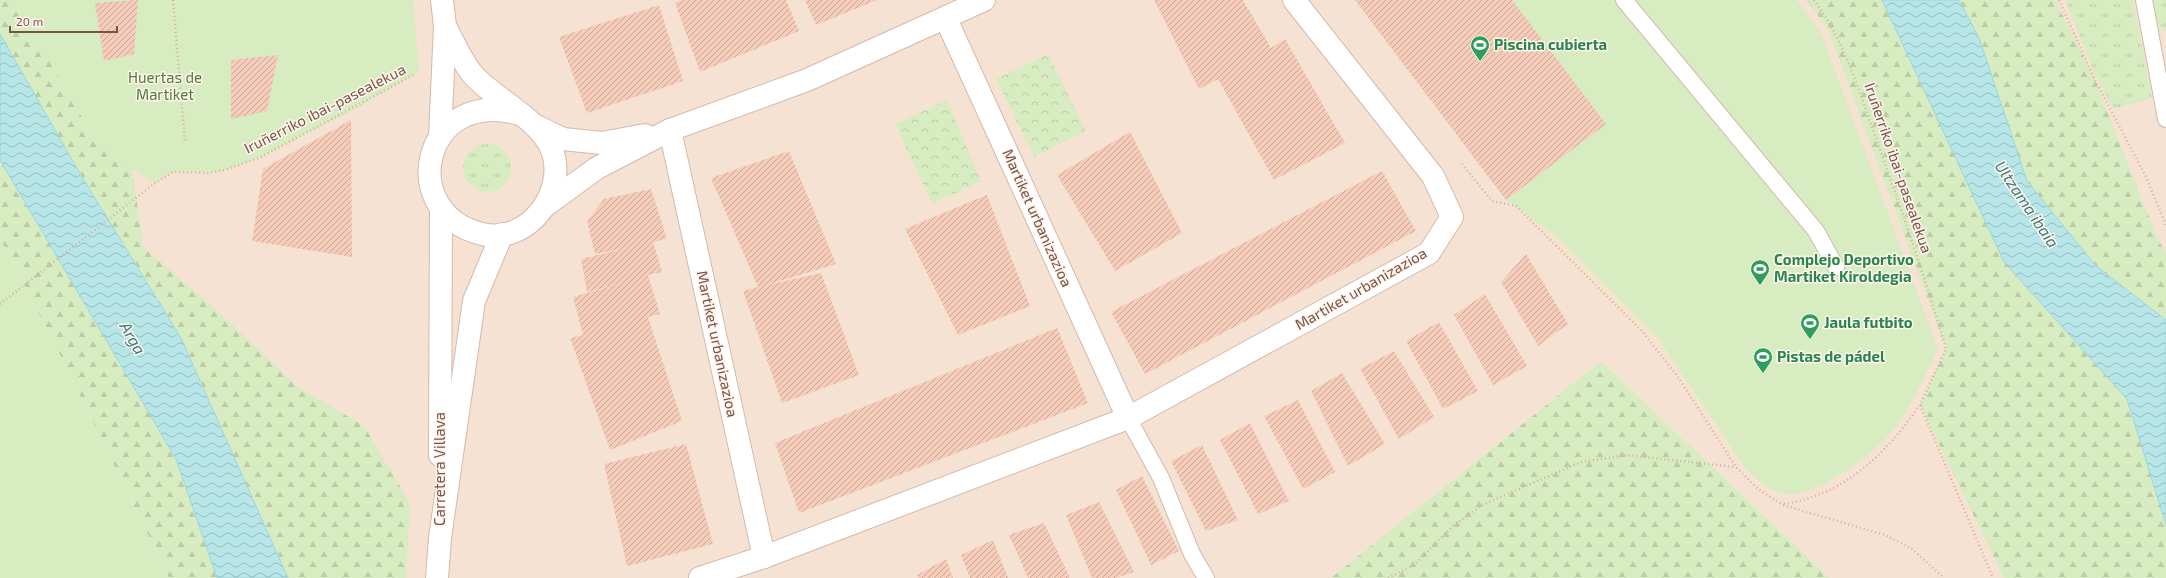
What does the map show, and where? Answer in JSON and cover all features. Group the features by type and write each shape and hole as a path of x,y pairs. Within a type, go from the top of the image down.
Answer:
{"street":[{"name":"Carretera Villava","path":"440,137 445,26 442,0"},
{"path":"546,204 597,168 670,130 807,80 984,0"},
{"name":"Martiket urbanizazioa","path":"700,578 764,557 1128,418 1429,253 1452,217 1432,176 1294,0"},
{"name":"Martiket urbanizazioa","path":"946,18 1128,418"},
{"name":"Carretera Villava","path":"445,26 473,75 519,114 536,126 549,143 555,164 554,185 546,204 534,219 519,228 502,234 485,234 468,230 453,221 441,209 432,192 429,173 432,154 440,137 451,123 466,114 484,109 502,109 519,114"},
{"path":"536,126 563,139 602,143 670,130"},
{"name":"Martiket urbanizazioa","path":"670,130 764,557"},
{"name":"Carretera Villava","path":"440,538 441,209"},
{"name":"Carretera Villava","path":"440,538 474,301 502,234"},
{"path":"436,578 440,538"}],"lane":[{"path":"1624,0 1816,231 1836,267"},
{"path":"2144,0 2166,119"},
{"path":"1128,418 1161,478 1192,554 1206,578"}],"path":[{"path":"173,0 185,142"},
{"name":"Iruñerriko ibai-pasealekua","path":"1814,0 1823,12 1852,71 1927,283 1946,349 1920,405"},
{"path":"2059,0 2095,80 2146,177 2166,225"},
{"name":"Iruñerriko ibai-pasealekua","path":"0,304 155,183 173,172 214,172 225,170 261,157 419,72"},
{"path":"1516,206 1642,330 1678,377 1736,467 1758,490 1783,505 1885,535 1912,549 1944,578"},
{"path":"1783,505 1804,501 1823,494 1851,478 1877,458 1900,435 1920,405"},
{"path":"1920,405 1993,578"},
{"path":"1388,578 1415,564 1453,526 1482,505 1581,462 1627,455 1736,467"}],"shaded area":[{"path":"0,0 2166,0 2166,578 1830,578 1601,361 1331,578 329,578 0,34"}],"green space":[{"path":"0,0 14,0 100,148 132,167 143,247 222,315 298,387 364,426 410,503 406,578 288,578 181,338 82,177 0,34"},
{"name":"Huertas de Martiket","path":"14,0 413,0 419,72 359,107 261,157 225,170 208,173 173,172 155,183 100,148"},
{"name":"Complejo Deportivo Martiket Kiroldegia","path":"1355,0 1797,0 1822,35 1938,349 1915,397 1898,424 1877,447 1846,471 1828,482 1812,489 1796,493 1782,493 1762,484 1745,468 1658,338 1553,233 1506,200"},
{"path":"1807,0 2055,0 2095,80 2156,235 2166,254 2166,578 2004,578 1920,405 1946,349 1829,31"},
{"path":"2065,0 2133,0 2152,98 2113,109 2094,72"},
{"path":"2150,0 2166,0 2166,29 2155,31"},
{"path":"1048,54 1086,131 1034,157 996,79"},
{"path":"947,100 981,181 932,204 895,124"},
{"path":"482,144 492,144 504,151 511,163 511,173 504,185 492,192 482,192 474,188 467,181 463,173 463,163 467,155 474,148"},
{"path":"0,160 176,459 217,578 169,578 66,367 0,239"},
{"path":"0,239 66,367 169,578 0,578"},
{"path":"1601,361 1830,578 1331,578"}],"water":[{"name":"Ultzama ibaia","path":"1882,0 1959,0 1979,38 2027,181 2096,266 2166,320 2166,525 2127,399 2004,262"},
{"name":"Arga","path":"0,34 82,177 181,338 288,578 217,578 176,459 0,160"}],"building":[{"path":"138,0 134,54 104,61 95,3"},
{"path":"681,0 786,0 799,31 700,72 675,3"},
{"path":"805,0 877,0 816,25"},
{"path":"1154,0 1243,0 1271,48 1285,39 1345,143 1274,180 1218,79 1199,89"},
{"name":"Piscina cubierta","path":"1355,0 1512,0 1606,124 1506,200"},
{"path":"659,5 683,81 587,113 559,37"},
{"path":"278,55 267,111 231,119 231,60"},
{"path":"351,120 352,257 252,241 263,169"},
{"path":"1130,132 1182,233 1115,271 1057,175"},
{"path":"789,151 836,264 763,286 821,273 859,375 782,403 743,291 758,287 711,178"},
{"path":"1382,171 1416,231 1145,374 1111,312"},
{"path":"651,189 667,239 653,242 662,272 648,275 660,314 648,317 682,421 610,450 570,338 583,335 573,297 625,282 587,292 581,259 627,248 595,254 587,221 604,199"},
{"path":"987,195 1030,306 958,335 905,229"},
{"path":"1526,254 1568,324 1538,346 1501,282"},
{"path":"1485,294 1527,366 1493,385 1454,315"},
{"path":"1439,322 1478,391 1443,409 1406,341"},
{"path":"1057,328 1088,403 799,513 775,443"},
{"path":"1394,351 1434,417 1399,439 1360,369"},
{"path":"1342,373 1385,444 1348,466 1311,391"},
{"path":"1298,400 1335,472 1303,489 1264,416"},
{"path":"1250,423 1289,501 1258,514 1220,440"},
{"path":"686,444 713,544 627,566 604,464"},
{"path":"1202,445 1238,520 1206,531 1171,461"},
{"path":"1142,476 1179,551 1151,565 1116,490"},
{"path":"1099,502 1134,572 1115,578 1092,578 1066,515"},
{"path":"1044,523 1070,578 1028,578 1009,535"},
{"path":"993,540 1008,578 970,578 961,555"},
{"path":"946,559 953,578 918,578 917,575"}],"place":[{"name":"Piscina cubierta","path":"1480,62"},
{"name":"Complejo Deportivo Martiket Kiroldegia","path":"1760,286"},
{"name":"Jaula futbito","path":"1810,340"},
{"name":"Pistas de pádel","path":"1763,374"}]}
